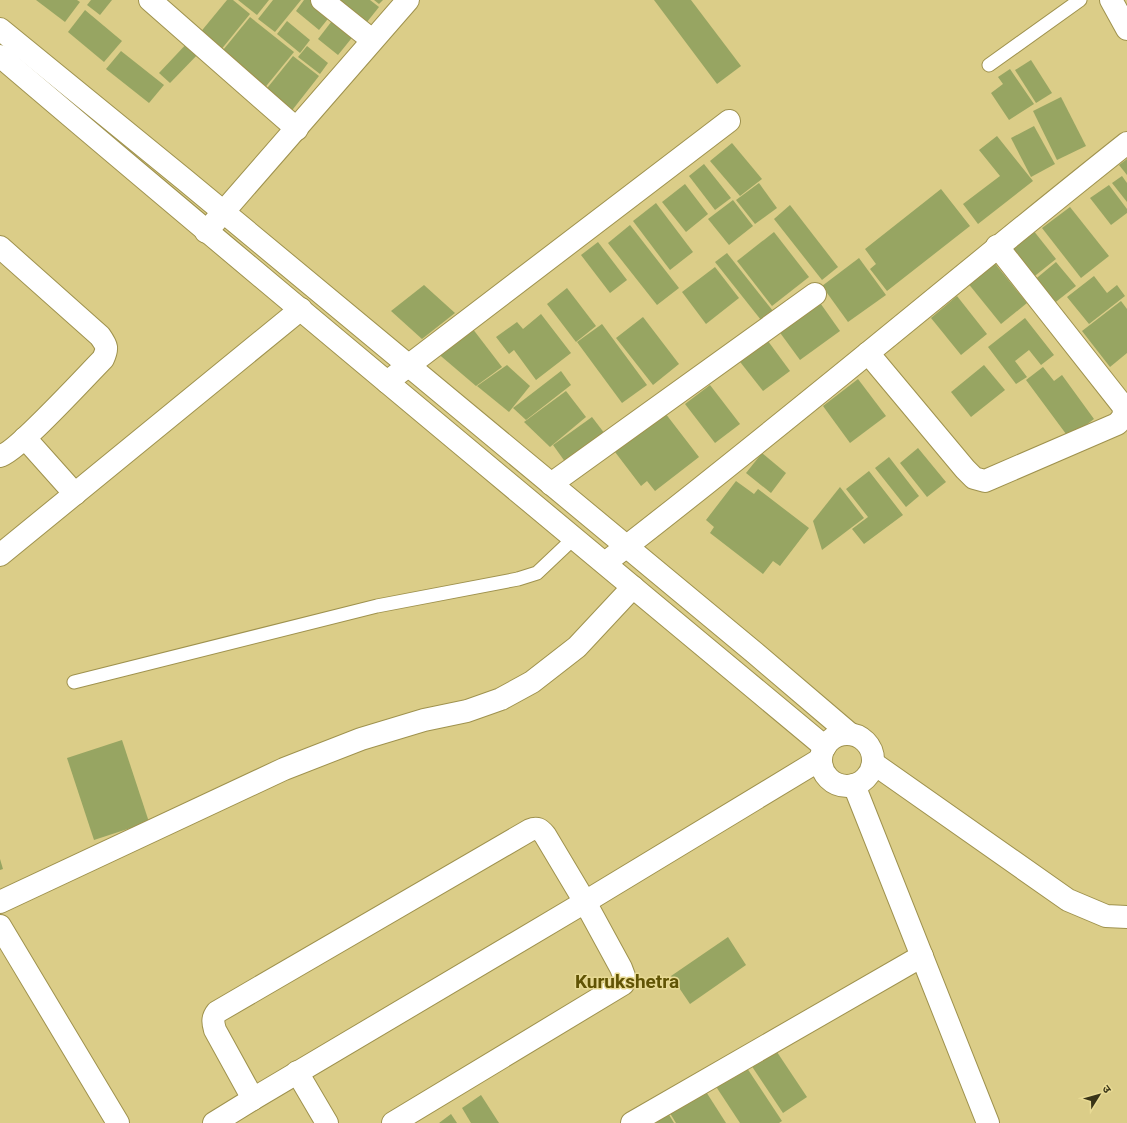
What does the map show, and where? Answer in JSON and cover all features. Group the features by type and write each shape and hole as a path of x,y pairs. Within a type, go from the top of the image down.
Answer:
{"street":[{"path":"150,0 297,129"},
{"path":"322,0 372,40"},
{"path":"206,232 408,0"},
{"path":"1111,0 1127,29"},
{"path":"0,29 627,546 850,734"},
{"path":"0,56 206,232 301,309 633,587 823,753"},
{"path":"387,382 729,121"},
{"path":"604,564 868,353 997,246 1127,142"},
{"path":"868,353 974,478 986,481 1117,424 1123,418 1125,413 1124,406 997,246"},
{"path":"0,247 100,336 106,344 106,351 103,359 25,438 9,452 0,456"},
{"path":"551,484 815,294"},
{"path":"0,555 301,309"},
{"path":"25,438 75,494"},
{"path":"0,902 284,769 361,740 424,720 467,711 501,700 532,682 577,647 633,587"},
{"path":"843,734 858,736 870,747 873,755 871,771 861,782 854,785 846,786 838,784 831,780 822,766 823,753 830,741 836,736 843,734"},
{"path":"219,1122 252,1099 585,902 823,753"},
{"path":"873,763 1068,900 1106,916 1127,917"},
{"path":"854,785 988,1123"},
{"path":"252,1099 215,1030 213,1017 216,1012 530,830 536,828 540,829 585,902 621,968 624,976 622,984 393,1123"},
{"path":"0,926 118,1123"},
{"path":"632,1123 922,956"},
{"path":"297,1072 326,1123"}],"lane":[{"path":"989,65 1080,0"},
{"path":"74,682 377,606 518,579 537,573 574,538"}],"building":[{"path":"36,0 77,0 80,2 65,22"},
{"path":"91,0 112,0 100,15 87,5"},
{"path":"227,0 233,0 250,14 220,51 199,34"},
{"path":"238,0 269,0 257,15"},
{"path":"273,0 301,0 275,32 258,19"},
{"path":"304,0 312,0 331,15 319,30 296,11"},
{"path":"336,0 370,0 379,7 363,27"},
{"path":"374,0 383,0 379,4"},
{"path":"654,0 691,0 741,66 717,84"},
{"path":"85,10 122,41 104,62 68,32"},
{"path":"250,17 294,52 263,90 219,55"},
{"path":"335,17 355,34 338,55 318,39"},
{"path":"287,21 310,40 300,53 277,34"},
{"path":"191,39 202,50 170,83 159,73"},
{"path":"307,46 328,63 320,74 298,57"},
{"path":"121,51 164,85 149,103 106,69"},
{"path":"293,56 319,76 290,113 264,92"},
{"path":"1031,60 1052,93 1036,103 1015,70"},
{"path":"1010,69 1034,104 1009,120 991,93 1003,84 998,77"},
{"path":"1061,97 1086,146 1057,160 1033,111"},
{"path":"1034,126 1055,164 1031,177 1011,138"},
{"path":"997,136 1033,181 978,224 963,204 1000,176 979,150"},
{"path":"732,143 762,179 740,196 710,161"},
{"path":"1127,159 1127,175 1119,165"},
{"path":"704,164 731,198 715,210 689,176"},
{"path":"1122,176 1127,183 1127,202 1112,183"},
{"path":"759,183 777,208 755,224 736,200"},
{"path":"685,184 708,214 686,232 662,202"},
{"path":"1109,185 1127,209 1127,213 1111,225 1090,198"},
{"path":"941,189 970,226 887,291 870,269 876,264 865,249"},
{"path":"733,200 753,226 729,245 708,219"},
{"path":"656,203 693,252 670,270 633,221"},
{"path":"790,205 838,267 822,280 774,219"},
{"path":"1070,207 1109,256 1081,278 1042,228"},
{"path":"630,225 679,288 657,305 608,243"},
{"path":"1033,230 1056,259 1031,279 1008,250"},
{"path":"774,232 809,277 772,306 737,261"},
{"path":"598,242 627,280 610,293 581,255"},
{"path":"727,253 773,311 761,320 715,262"},
{"path":"859,258 886,295 848,322 822,286"},
{"path":"993,261 1027,303 1001,324 967,282"},
{"path":"1056,262 1076,286 1052,305 1032,282"},
{"path":"715,267 739,298 706,324 682,292"},
{"path":"1094,276 1107,293 1117,285 1125,296 1089,324 1067,297"},
{"path":"424,285 455,313 422,339 391,311"},
{"path":"567,288 596,326 576,342 547,304"},
{"path":"811,290 840,331 800,360 770,319"},
{"path":"957,296 987,334 961,355 931,318"},
{"path":"1121,301 1127,309 1127,353 1110,367 1082,331"},
{"path":"541,314 571,353 536,380 514,350 509,354 496,337 517,322 523,329"},
{"path":"643,317 679,364 653,385 616,338"},
{"path":"1025,318 1054,355 1041,365 1029,350 1015,361 1027,377 1016,384 988,347"},
{"path":"469,324 502,367 476,386 435,351"},
{"path":"602,324 647,385 622,403 577,342"},
{"path":"765,337 790,371 763,391 737,358"},
{"path":"507,365 530,386 509,412 477,386"},
{"path":"984,365 1005,390 971,417 951,392"},
{"path":"1043,367 1054,381 1062,375 1094,419 1069,438 1026,380"},
{"path":"561,371 571,385 526,420 513,408"},
{"path":"858,379 886,416 850,443 823,406"},
{"path":"710,385 740,424 715,443 685,404"},
{"path":"566,391 586,417 550,447 524,422"},
{"path":"662,409 699,457 655,491 647,481 641,486 612,448"},
{"path":"592,417 605,434 566,463 553,445"},
{"path":"918,448 946,482 927,497 900,463"},
{"path":"762,453 786,473 771,493 746,473"},
{"path":"889,457 919,496 906,507 875,468"},
{"path":"869,471 903,515 864,544 852,529 868,517 846,489"},
{"path":"736,481 754,494 758,489 809,528 780,566 773,561 763,574 710,533 714,527 706,520"},
{"path":"840,487 864,518 822,550 813,521"},
{"path":"122,740 149,822 94,840 67,758"},
{"path":"0,859 3,869 0,870"},
{"path":"728,937 746,965 690,1004 671,976"},
{"path":"775,1049 807,1097 783,1113 751,1065"},
{"path":"743,1062 782,1121 779,1123 740,1123 713,1082"},
{"path":"703,1087 726,1123 676,1123 668,1110"},
{"path":"481,1095 499,1123 471,1123 462,1108"},
{"path":"665,1108 674,1123 642,1123"},
{"path":"451,1114 457,1123 439,1123"}],"district":[{"name":"Kurukshetra","path":"627,981"}]}
